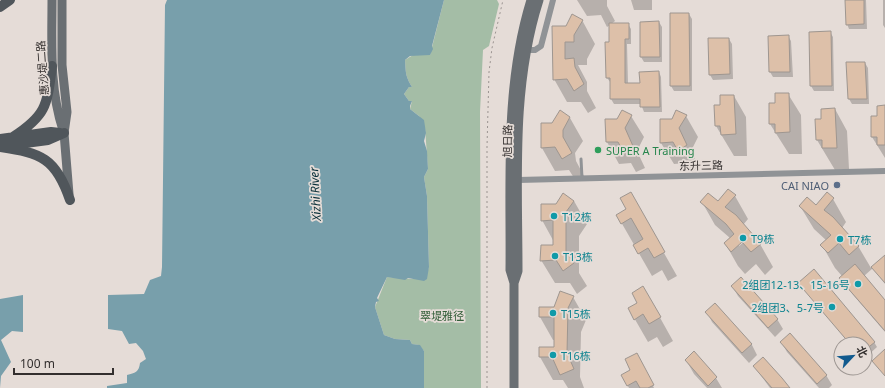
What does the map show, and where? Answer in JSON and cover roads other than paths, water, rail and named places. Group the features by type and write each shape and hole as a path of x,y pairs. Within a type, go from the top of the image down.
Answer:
{"main road":[{"path":"0,7 10,0"},
{"name":"惠沙堤二路","path":"52,0 52,66 57,112 64,133"},
{"name":"惠沙堤二路","path":"62,0 62,65 67,112 64,133 70,200"},
{"name":"旭日路","path":"514,388 514,283 510,270 512,102 519,48 531,0"},
{"name":"旭日路","path":"514,283 518,271 520,102 526,50 539,0"},
{"path":"13,137 36,120 43,111 49,90 52,66"},
{"path":"0,139 51,132 64,133"},
{"path":"0,147 48,140 64,133"},
{"path":"0,147 23,150 42,157 60,176 70,200"}],"street":[{"path":"526,50 535,50 541,46 553,0"},
{"name":"东升三路","path":"518,180 885,171"}],"lane":[{"path":"581,159 582,178"}],"water":[{"name":"Xizhi River","path":"167,0 444,0 432,46 433,49 430,55 410,56 405,60 406,74 412,87 409,87 404,94 409,101 412,101 410,109 424,120 426,133 424,141 427,151 428,169 424,177 427,196 429,267 427,279 424,281 408,278 405,280 387,277 377,298 379,301 376,302 375,307 384,335 395,339 410,340 412,344 420,345 424,351 424,388 107,388 107,386 127,383 127,375 136,372 140,363 146,359 143,351 136,343 129,344 122,331 108,329 108,295 144,294 150,280 161,276 165,5"},
{"path":"23,295 23,332 12,331 1,340 11,362 1,376 0,388 0,299"}],"place":[{"name":"SUPER A Training","path":"598,150"},
{"name":"CAI NIAO","path":"837,185"},
{"name":"T12栋","path":"554,216"},
{"name":"T9栋","path":"743,238"},
{"name":"T7栋","path":"840,239"},
{"name":"T13栋","path":"555,256"},
{"name":"2组团12-13、15-16号","path":"858,284"},
{"name":"2组团3、5-7号","path":"832,307"},
{"name":"T15栋","path":"553,313"},
{"name":"T16栋","path":"553,355"}],"park label":[{"name":"翠堤雅径","path":"442,315"}]}
